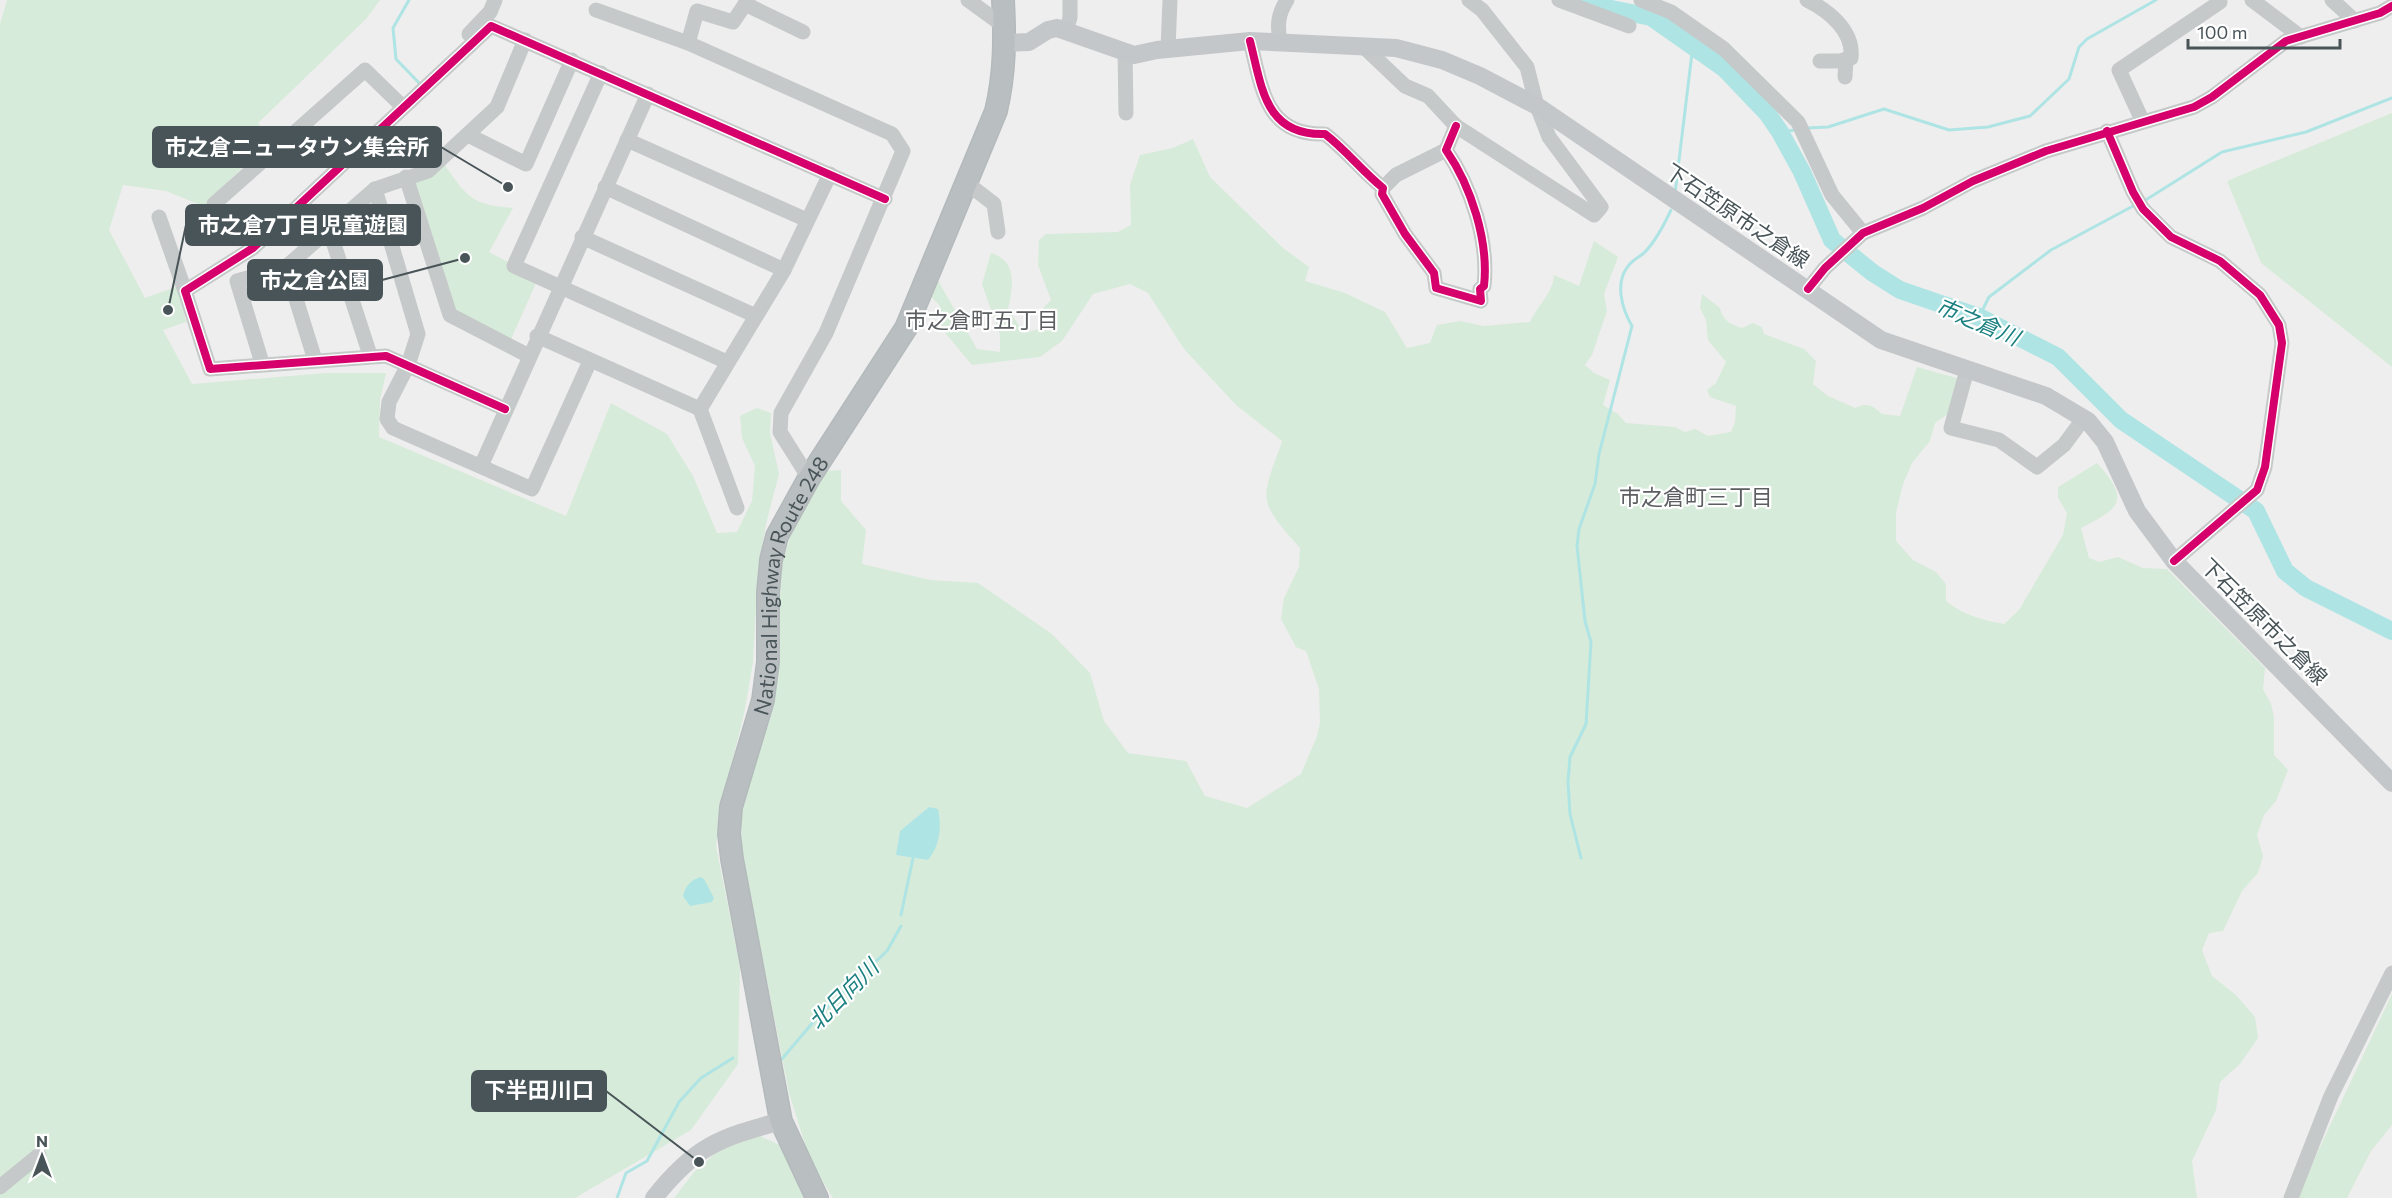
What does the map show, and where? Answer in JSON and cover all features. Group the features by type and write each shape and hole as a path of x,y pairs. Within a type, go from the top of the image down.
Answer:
{"highway":[{"name":"National Highway Route 248","path":"817,1198 781,1121 729,834 738,779 763,700 768,662 771,560 786,517 808,478 906,328 968,184 996,111 1003,83 1005,35 1003,0"}],"main road":[{"path":"1005,35 1029,42 1048,30 1066,30"},
{"name":"下石笠原市之倉線","path":"1066,30 1134,55 1168,49 1250,41 1396,48 1442,60 1480,76 1537,106 1881,340 2046,396 2084,418 2105,442 2137,511 2152,535 2174,561 2392,783"},
{"path":"654,1198 690,1157 712,1143 781,1121"}],"street":[{"path":"431,81 431,71 490,12 495,0"},
{"path":"968,0 1005,35"},
{"path":"1066,30 1070,18 1070,0"},
{"path":"1168,49 1170,0"},
{"path":"1280,41 1277,27 1280,11 1287,0"},
{"path":"1365,48 1405,86 1428,96 1456,126 1594,215 1601,207 1549,137 1537,106 1527,67 1485,5 1469,0"},
{"path":"1559,0 1629,26"},
{"path":"1641,0 1671,12 1724,49 1800,128 1832,195 1863,233"},
{"path":"1808,0 1825,9 1848,35 1852,48 1851,57 1820,61"},
{"path":"2252,0 2301,37"},
{"path":"2332,0 2355,21"},
{"path":"688,43 697,11 733,22 746,2 803,32"},
{"path":"2142,120 2120,70 2220,2"},
{"path":"1808,289 1825,268 1863,233 1923,208 1994,172 2046,151 2142,120 2194,107 2286,41 2355,21 2392,6"},
{"path":"596,10 688,43 892,134 903,151 885,199 826,333 781,413 780,432 808,478"},
{"path":"185,291 253,248 491,26 885,199"},
{"path":"262,363 237,282 286,267 375,189 429,171 496,107 525,40"},
{"path":"1250,41 1263,91 1273,111 1285,126 1305,135 1325,134 1343,148 1361,170 1383,188"},
{"path":"1125,51 1126,113"},
{"path":"1845,77 1846,59"},
{"path":"468,135 526,164 572,60"},
{"path":"253,248 214,204 365,70 403,107"},
{"path":"601,74 514,266 727,362"},
{"path":"481,466 537,336 648,94"},
{"path":"1446,150 1457,165 1474,209 1487,264 1484,285 1480,289 1481,301 1436,288 1434,273 1405,234 1382,194 1383,188 1396,175 1446,150 1456,126"},
{"path":"2107,131 2133,192 2144,208 2171,237 2220,261 2260,295 2279,325 2282,344 2265,467 2257,490 2174,561"},
{"path":"627,140 807,220"},
{"path":"700,409 784,270 830,174"},
{"path":"406,177 450,315 529,356"},
{"path":"968,184 994,204 998,232"},
{"path":"605,187 784,270"},
{"path":"375,189 418,334 408,365 388,402 387,419 393,429 532,489 590,361"},
{"path":"159,217 210,369 370,355 386,356 505,409"},
{"path":"329,229 370,355"},
{"path":"582,237 756,316"},
{"path":"286,267 315,360"},
{"path":"537,336 700,409 737,508"},
{"path":"1967,370 1951,429 1999,440 2037,467 2064,445 2084,418"},
{"path":"2291,1198 2331,1096 2392,973"},
{"path":"0,1188 39,1155"}],"green space":[{"path":"7,0 380,0 366,19 258,123 271,140 203,206 166,191 123,185 109,230 145,298 178,286 186,322 163,330 192,384 326,373 386,373 380,400 379,437 566,516 611,403 667,434 693,476 717,533 737,532 752,501 755,466 742,438 740,416 757,408 771,413 770,433 779,474 766,524 758,570 753,662 744,714 720,810 716,846 740,967 738,1064 691,1130 575,1198 0,1198 0,24"},
{"path":"2392,113 2392,367 2261,263 2227,181"},
{"path":"1193,139 1210,177 1283,248 1309,267 1305,281 1345,293 1385,312 1407,348 1430,343 1437,325 1460,321 1483,326 1530,322 1548,293 1554,275 1579,286 1594,241 1618,257 1604,294 1607,311 1592,355 1585,365 1594,373 1610,380 1603,405 1618,414 1626,423 1675,427 1685,432 1695,429 1708,436 1731,432 1735,422 1736,406 1710,397 1707,390 1716,383 1726,362 1708,340 1706,320 1700,308 1702,294 1720,308 1725,319 1731,324 1742,328 1753,323 1762,327 1764,334 1804,349 1816,361 1813,384 1828,396 1855,408 1870,405 1882,414 1900,416 1917,367 1960,379 1949,413 1935,423 1930,441 1912,463 1903,484 1896,513 1896,541 1913,560 1936,572 1946,584 1946,601 1973,616 2004,624 2019,610 2063,535 2067,513 2058,498 2058,487 2097,463 2108,476 2117,495 2112,509 2081,528 2089,558 2099,562 2118,557 2143,568 2167,569 2265,668 2263,689 2271,704 2274,717 2274,755 2288,770 2276,801 2264,815 2257,835 2263,856 2258,873 2242,891 2223,931 2209,933 2202,950 2212,976 2236,995 2255,1017 2258,1038 2240,1064 2220,1082 2216,1110 2192,1161 2197,1198 833,1198 810,1160 789,1093 741,848 742,810 777,677 777,621 781,567 794,524 825,471 841,470 841,501 866,530 862,564 930,580 978,583 1052,634 1090,673 1104,721 1128,753 1186,761 1205,796 1247,808 1301,774 1317,736 1320,723 1319,689 1306,651 1296,647 1281,619 1284,598 1299,567 1300,548 1276,520 1269,507 1266,494 1282,441 1236,405 1184,349 1148,293 1130,284 1093,294 1062,341 1040,357 972,365 941,328 940,306 929,294 936,277 977,349 1000,352 1000,335 982,284 991,253 1000,257 1010,268 1012,284 1008,309 1024,333 1042,328 1042,309 1051,300 1038,265 1039,240 1046,234 1118,232 1131,225 1130,185 1140,155 1173,148","holes":["929,807 928,860 897,855 900,831"]},
{"path":"441,160 470,196 486,204 513,208 489,252 510,263 536,283 508,346 450,315 406,177"},
{"path":"2392,994 2392,1125 2371,1151 2347,1198 2296,1198"},
{"path":"760,1136 782,1146 810,1198 674,1198 694,1172 719,1150"}],"water":[{"path":"929,807 938,809 940,822 939,836 928,860 896,855 900,831"},
{"path":"700,877 704,879 714,898 712,902 690,906 683,896 684,892 689,884"}],"waterway":[{"path":"409,0 393,28 396,59 421,85"},
{"name":"市之倉川","path":"1587,0 1606,8 1651,17 1725,69 1767,113 1780,132 1802,172 1832,240 1873,273 1900,290 1979,317 2058,357 2121,420 2256,511 2285,571 2306,588 2392,631"},
{"path":"1807,128 1828,127 1884,109 1949,130 1988,127 2030,116 2069,79 2079,47 2087,39 2156,0"},
{"path":"1675,193 1693,45"},
{"path":"2144,201 2222,152 2306,132 2392,98"},
{"path":"1780,132 1795,130"},
{"path":"1979,317 1989,297 2051,250 2135,205"},
{"path":"1581,858 1570,814 1568,782 1570,757 1586,724 1591,642 1585,621 1577,546 1579,529 1595,484 1599,454 1632,326 1621,296 1624,272 1652,243 1671,210"},
{"name":"北日向川","path":"901,915 913,858"},
{"name":"北日向川","path":"781,1060 821,1013 887,951 901,926"},
{"name":"北日向川","path":"617,1198 626,1173 647,1161 679,1102 701,1078 733,1058"}],"cycle path":[{"path":"1808,289 1825,268 1863,233 1923,208 1973,181 2046,151 2194,107 2212,97 2286,41 2380,13 2392,6"},
{"path":"505,409 386,356 210,369 185,291 253,248 491,26 885,199"},
{"path":"1250,41 1263,92 1278,118 1290,127 1305,133 1325,134 1383,188 1382,194 1405,234 1434,273 1436,288 1481,301 1480,289 1484,286 1485,269 1481,233 1463,180 1446,150 1456,126"},
{"path":"2107,131 2133,192 2143,209 2171,237 2220,261 2260,295 2279,325 2282,343 2265,467 2257,490 2174,561"}],"place":[{"name":"市之倉ニュータウン集会所","path":"508,187"},
{"name":"市之倉公園","path":"465,258"},
{"name":"市之倉7丁目児童遊園","path":"168,310"},
{"name":"下半田川口","path":"699,1162"}],"district":[{"name":"市之倉町五丁目","path":"982,319"},
{"name":"市之倉町三丁目","path":"1696,496"}]}
